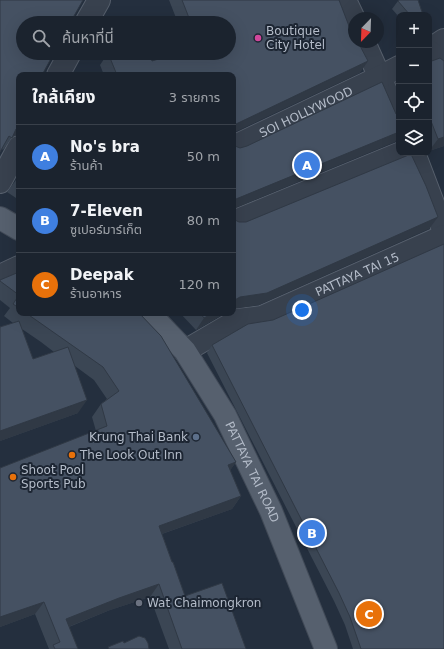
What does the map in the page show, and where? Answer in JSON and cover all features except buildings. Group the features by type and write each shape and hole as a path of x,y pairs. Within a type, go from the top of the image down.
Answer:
{"main road":[{"path":"0,218 16,227"},
{"name":"PATTAYA TAI ROAD","path":"152,316 185,351 225,415 270,511 326,649"}],"street":[{"path":"90,16 99,0"},
{"path":"345,0 350,12"},
{"path":"432,48 444,40"},
{"path":"367,48 396,113"},
{"path":"432,53 444,64"},
{"path":"60,72 66,60"},
{"name":"SOI HOLLYWOOD","path":"236,146 396,69"},
{"path":"0,182 16,153"},
{"path":"236,221 396,155"},
{"path":"415,156 444,232"},
{"name":"PATTAYA TAI 15","path":"185,351 238,320 262,317 444,236"},
{"path":"0,276 16,268"}],"place":[{"name":"Boutique City Hotel","path":"258,38"},
{"name":"No's bra","path":"307,165"},
{"name":"Krung Thai Bank","path":"196,437"},
{"name":"The Look Out Inn","path":"72,455"},
{"name":"Shoot Pool Sports Pub","path":"13,477"},
{"name":"7-Eleven","path":"312,533"},
{"name":"Wat Chaimongkron","path":"139,603"},
{"name":"Deepak","path":"369,614"}]}
